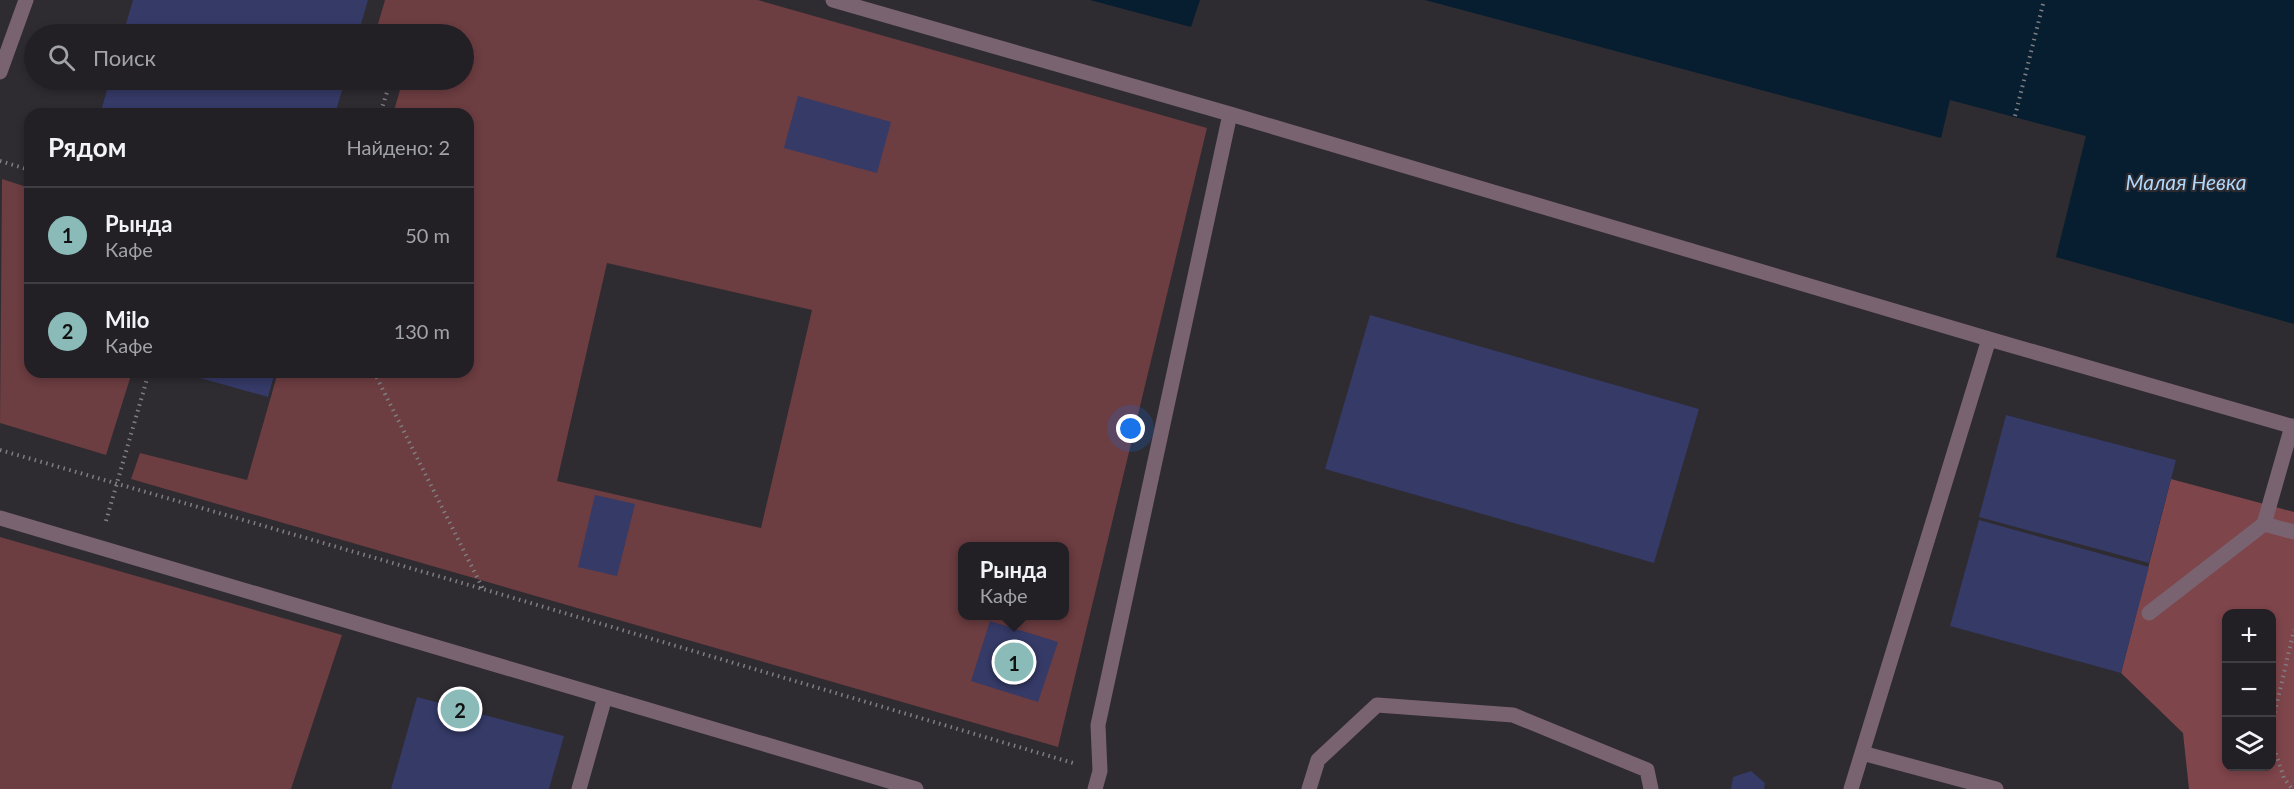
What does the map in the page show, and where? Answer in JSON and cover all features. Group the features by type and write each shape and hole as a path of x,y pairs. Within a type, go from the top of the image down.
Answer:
{"lane":[{"path":"0,72 26,0"},
{"path":"833,0 1230,114 2293,427 2264,524 2149,613"},
{"path":"1095,789 1100,771 1098,725 1230,114"},
{"path":"1851,789 1989,339"},
{"path":"0,518 916,789"},
{"path":"2264,524 2294,532"},
{"path":"579,789 605,697"},
{"path":"1309,789 1318,760 1377,705 1513,715 1647,770 1651,789"},
{"path":"1862,753 1996,789"}],"path":[{"path":"2015,116 2044,0"},
{"path":"382,108 388,90"},
{"path":"0,161 24,168"},
{"path":"99,547 147,378"},
{"path":"378,378 483,589"},
{"path":"0,450 483,589 1100,771"},
{"path":"2273,717 2294,630"},
{"path":"2276,756 2284,778 2292,789"}],"shaded area":[{"path":"385,0 758,0 1207,128 1058,747 131,479 140,453 247,480 276,378 474,378 474,108 395,108 400,90 474,90 474,24 378,24","holes":["607,263 812,310 761,528 557,481"]},
{"path":"2,179 24,186 24,378 130,378 106,455 0,423"},
{"path":"2171,479 2294,512 2294,789 2189,789 2183,733 2121,673"},
{"path":"0,537 342,635 291,789 0,789"}],"water":[{"path":"1090,0 1200,0 1191,27"},
{"name":"Малая Невка","path":"1425,0 2294,0 2294,324 2056,257 2086,136 1950,100 1941,138"}],"building":[{"path":"133,0 368,0 361,24 126,24"},
{"path":"107,90 342,90 337,108 102,108"},
{"path":"798,96 891,122 877,173 784,148"},
{"path":"1370,315 1699,409 1654,563 1325,469"},
{"path":"200,378 273,378 268,397"},
{"path":"2006,415 2176,460 2149,563 1979,517"},
{"path":"595,495 635,504 617,576 578,567"},
{"path":"1979,520 2149,567 2121,673 1950,626"},
{"path":"990,621 1058,642 1038,702 971,681"},
{"path":"417,697 564,736 549,789 391,789"},
{"path":"1751,771 1765,783 1764,789 1731,789 1733,777"}],"place":[{"name":"Рында","path":"1014,662"},
{"name":"Milo","path":"460,709"}]}
